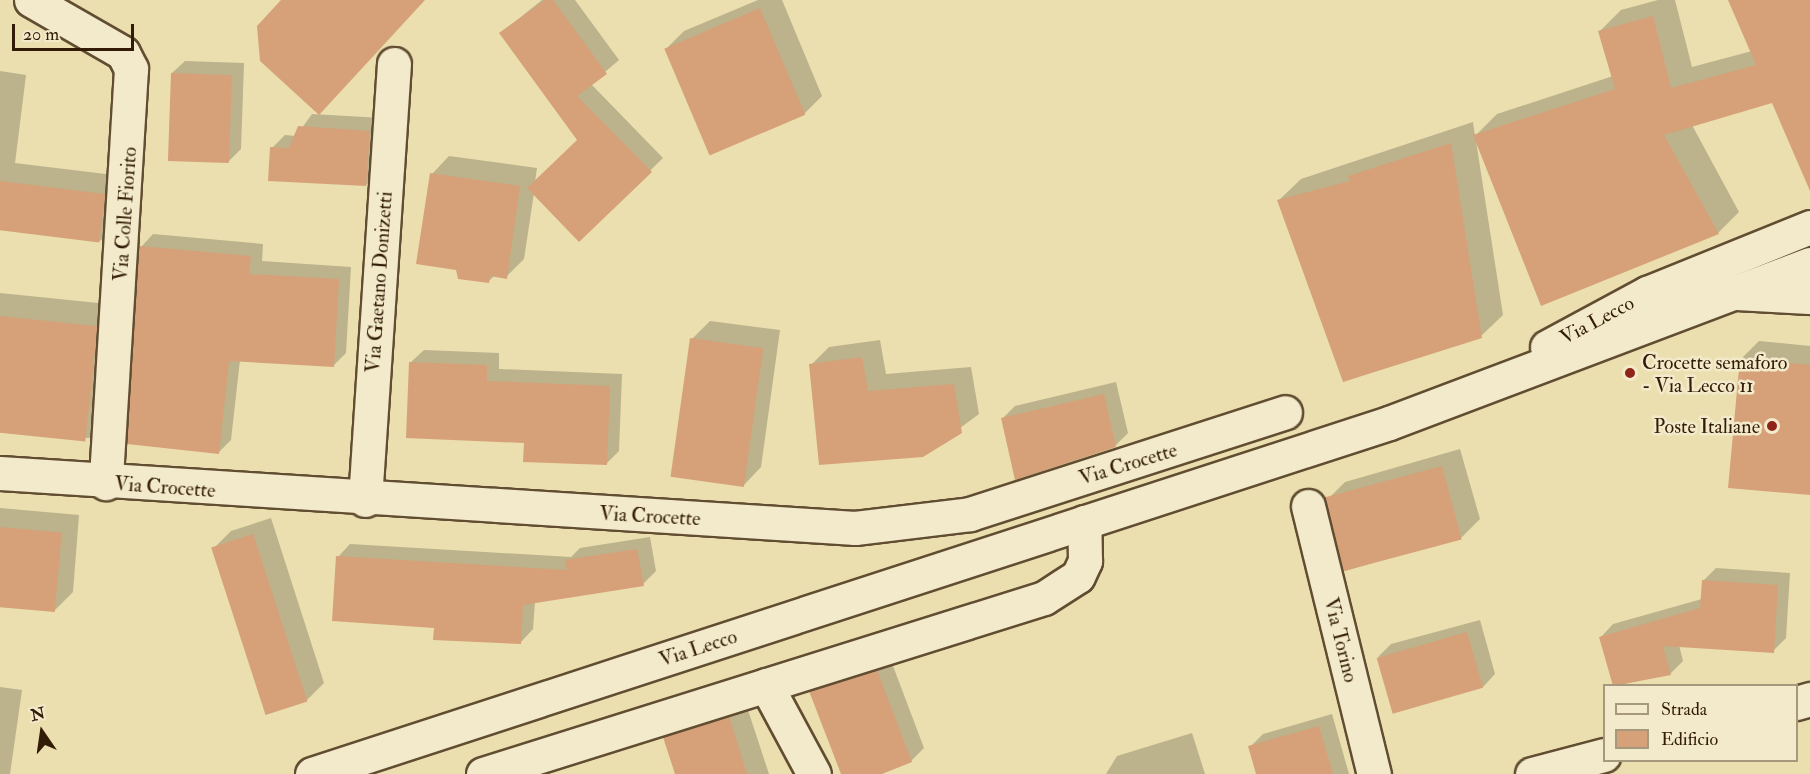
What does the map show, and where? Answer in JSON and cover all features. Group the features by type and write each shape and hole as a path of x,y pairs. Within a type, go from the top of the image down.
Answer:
{"street":[{"name":"Via Colle Fiorito","path":"31,0 123,53 131,69 106,483"},
{"name":"Via Gaetano Donizetti","path":"365,500 394,64"},
{"name":"Via Lecco","path":"1389,423 1647,293 1810,226"},
{"name":"Via Lecco","path":"312,774 1389,423 1810,264"},
{"path":"1735,293 1810,297"},
{"name":"Via Crocette","path":"0,473 106,483 365,500 855,528 970,514 1285,412"},
{"name":"Via Torino","path":"1308,506 1374,774"},
{"path":"483,774 1064,590 1085,561 1084,522"},
{"path":"765,685 814,774"},
{"path":"1532,774 1603,755"}],"building":[{"path":"281,0 425,0 319,115 260,61 257,26"},
{"path":"545,0 553,0 607,74 577,96 652,172 579,242 527,188 577,140 499,33"},
{"path":"1728,0 1810,0 1810,191 1772,103 1664,135 1719,234 1541,306 1473,135 1615,89 1598,31 1653,16 1671,88 1756,65"},
{"path":"760,8 805,115 710,155 664,49"},
{"path":"171,73 232,75 229,163 168,161"},
{"path":"298,126 370,131 366,186 268,181 270,147 289,148"},
{"path":"1451,143 1482,338 1343,382 1277,200 1350,181 1348,176"},
{"path":"430,173 520,186 507,279 490,276 489,283 458,279 456,270 416,264"},
{"path":"0,181 105,194 99,243 0,230"},
{"path":"139,246 251,256 249,274 339,279 334,367 229,361 219,454 127,444"},
{"path":"0,316 97,326 85,442 0,433"},
{"path":"690,338 763,348 744,487 671,477"},
{"path":"862,357 868,391 954,384 962,433 923,457 819,465 809,364"},
{"name":"Poste Italiane","path":"1740,358 1810,365 1810,495 1728,488"},
{"path":"409,362 487,365 487,381 610,386 607,465 523,462 524,443 406,438"},
{"path":"1104,394 1116,447 1015,480 1001,418"},
{"path":"1442,466 1462,539 1344,571 1324,498"},
{"path":"0,527 62,532 55,612 0,607"},
{"path":"253,534 307,701 266,715 211,548"},
{"path":"637,549 644,586 523,605 521,644 433,640 434,628 332,621 336,556 567,570 565,560"},
{"path":"1702,580 1778,585 1774,653 1663,646 1671,675 1612,684 1599,637 1700,608"},
{"path":"1467,632 1483,688 1393,714 1377,658"},
{"path":"877,670 912,762 882,774 841,774 809,691"},
{"path":"729,716 747,774 675,774 663,737"},
{"path":"1319,726 1333,774 1256,774 1248,746"}],"place":[{"name":"Crocette semaforo - Via Lecco 11","path":"1630,373"},
{"name":"Poste Italiane","path":"1772,426"}]}
